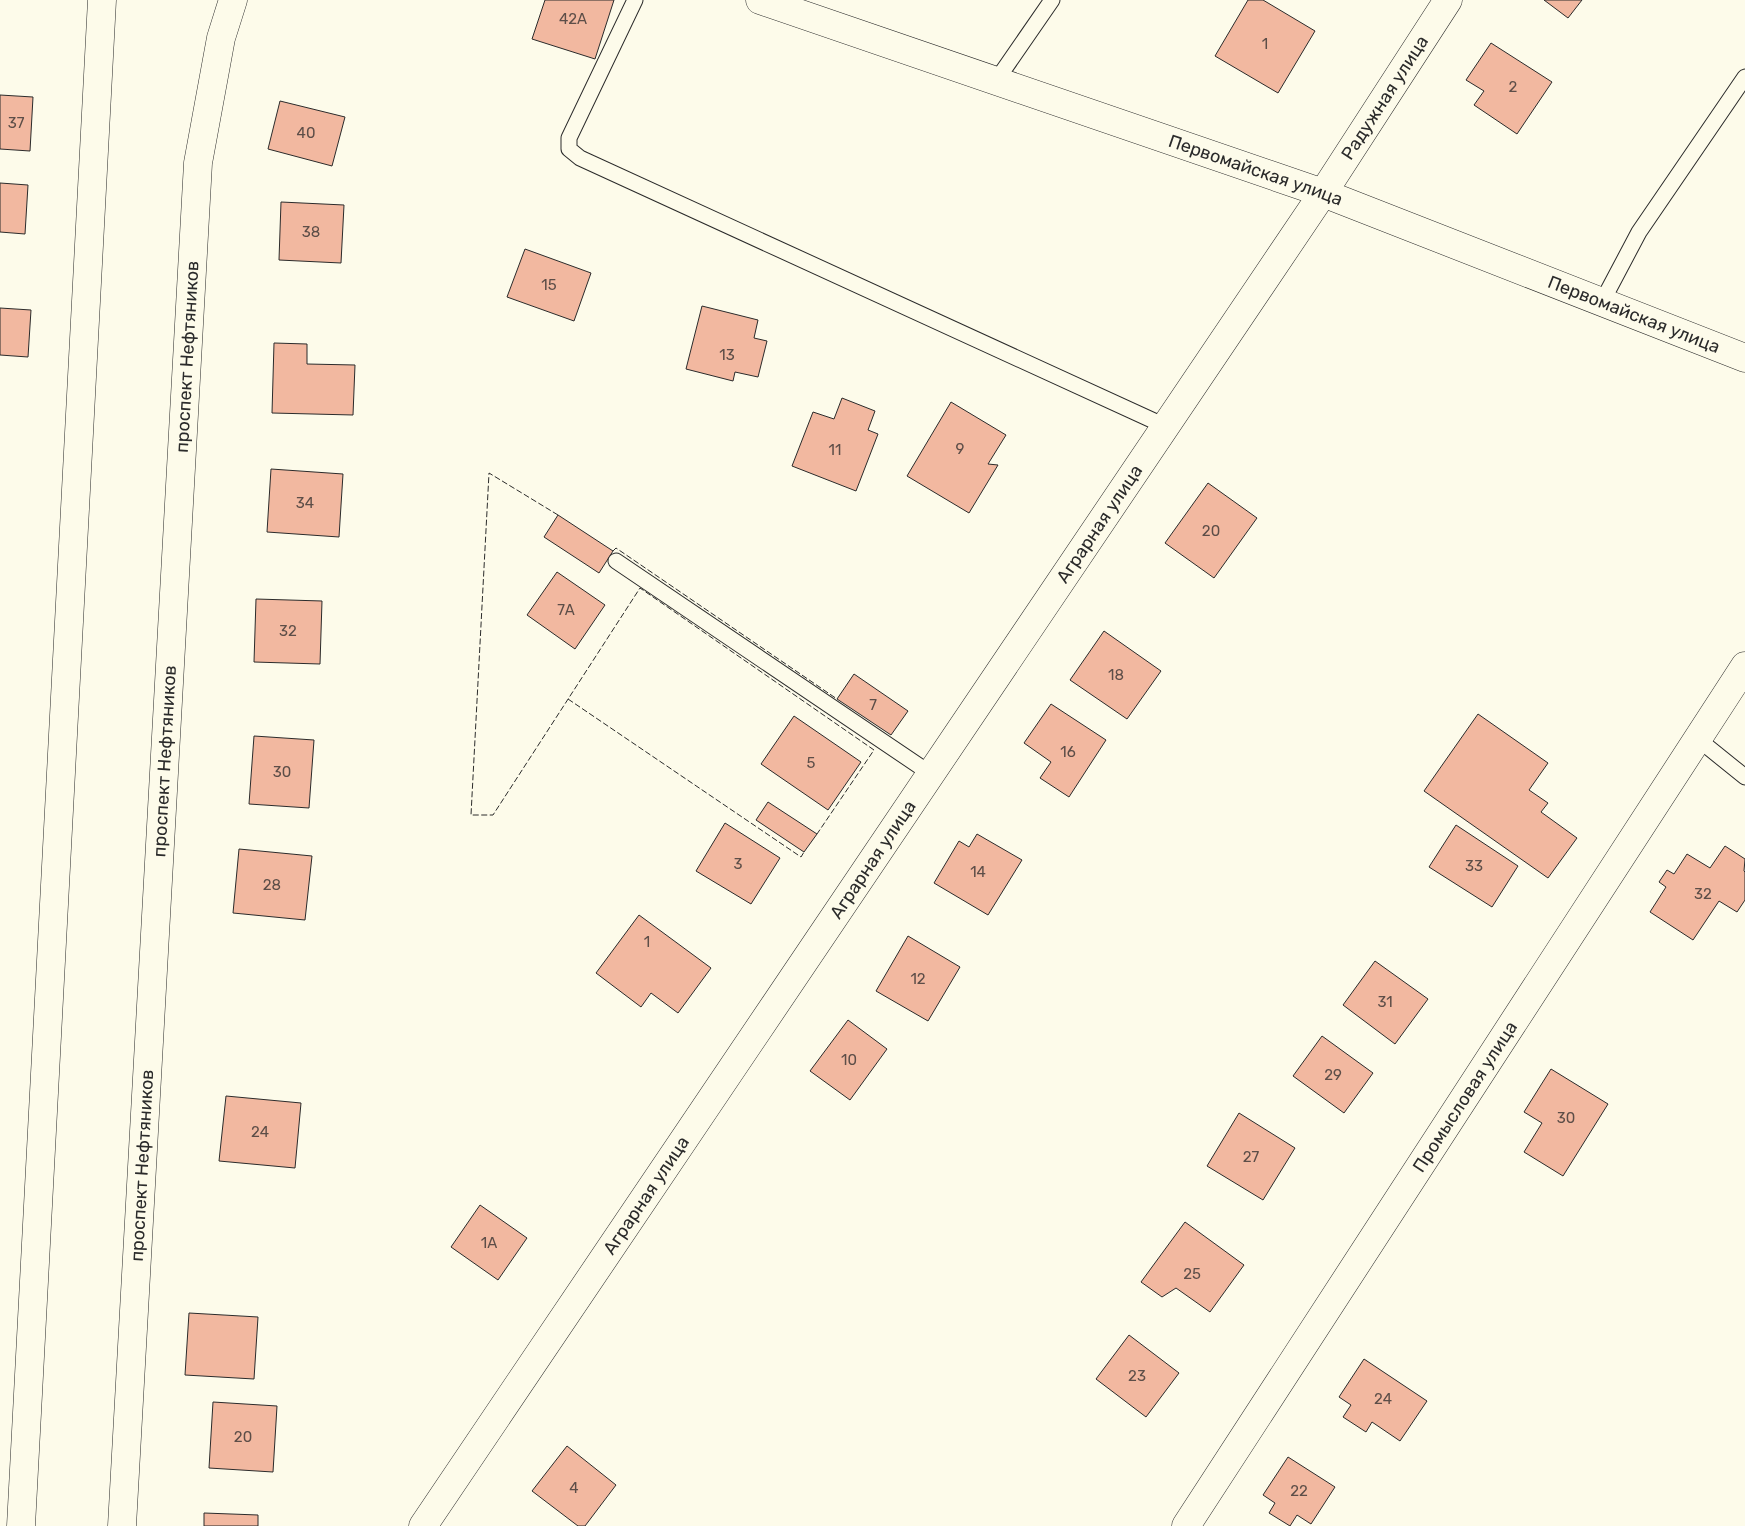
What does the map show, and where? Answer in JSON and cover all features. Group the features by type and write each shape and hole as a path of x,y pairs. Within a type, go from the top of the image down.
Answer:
{"street":[{"path":"21,1526 102,0"},
{"name":"проспект Нефтяников","path":"122,1526 198,162 221,38 233,0"},
{"name":"Первомайская улица","path":"760,0 1323,193 1745,358"},
{"name":"Радужная улица","path":"1323,193 1448,0"},
{"name":"Аграрная улица","path":"423,1526 1323,193"},
{"name":"Промысловая улица","path":"1186,1526 1745,666"}],"lane":[{"path":"635,0 569,138 569,149 580,158 1166,426"},
{"path":"996,81 1052,0"},
{"path":"1602,302 1639,232 1745,77"},
{"path":"616,561 931,774"},
{"path":"1698,739 1745,776"}],"building":[{"path":"545,0 614,0 595,59 532,39"},
{"path":"1248,0 1263,0 1315,31 1278,93 1215,56"},
{"path":"1544,0 1582,0 1568,18"},
{"path":"1491,43 1552,82 1517,134 1474,105 1484,91 1466,80"},
{"path":"0,95 33,97 30,151 0,149"},
{"path":"280,101 345,117 332,166 268,149"},
{"path":"0,183 28,185 25,234 0,232"},
{"path":"281,202 344,205 341,263 279,260"},
{"path":"525,249 591,273 574,321 507,297"},
{"path":"702,306 758,320 754,338 767,341 758,377 735,372 733,381 686,369"},
{"path":"0,308 31,310 28,357 0,355"},
{"path":"274,343 307,344 307,364 355,365 353,415 272,413"},
{"path":"842,398 875,411 868,430 878,434 856,491 792,466 813,412 834,419"},
{"path":"951,402 1006,435 988,464 998,465 969,513 907,476"},
{"path":"271,469 343,474 339,537 267,532"},
{"path":"1208,483 1257,518 1214,578 1165,543"},
{"path":"558,515 613,551 599,573 544,537"},
{"path":"557,572 605,605 575,649 527,615"},
{"path":"256,599 322,601 320,664 254,662"},
{"path":"1104,631 1161,671 1127,719 1070,680"},
{"path":"854,674 908,711 891,735 837,699"},
{"path":"1051,704 1106,740 1069,797 1040,778 1051,762 1024,743"},
{"path":"1478,714 1548,763 1529,790 1548,803 1541,812 1577,838 1548,878 1424,791"},
{"path":"794,716 861,762 828,810 761,764"},
{"path":"254,736 314,740 309,808 249,804"},
{"path":"768,802 817,834 804,852 756,820"},
{"path":"725,823 780,858 751,904 696,871"},
{"path":"1456,825 1518,866 1492,907 1429,867"},
{"path":"977,834 1022,860 988,915 934,883 959,841 969,847"},
{"path":"1725,846 1745,859 1745,900 1737,912 1719,901 1693,940 1650,912 1666,887 1659,882 1667,870 1674,874 1687,854 1710,868"},
{"path":"239,849 312,856 305,920 233,913"},
{"path":"639,915 711,968 678,1013 651,993 641,1007 596,973"},
{"path":"908,936 960,967 928,1021 876,991"},
{"path":"1375,961 1428,999 1395,1044 1343,1005"},
{"path":"848,1020 887,1049 850,1100 810,1071"},
{"path":"1322,1036 1373,1073 1344,1113 1293,1076"},
{"path":"1551,1069 1608,1104 1563,1176 1524,1152 1542,1123 1524,1112"},
{"path":"226,1096 301,1103 295,1168 219,1161"},
{"path":"1239,1113 1295,1148 1263,1200 1207,1166"},
{"path":"480,1205 527,1238 498,1280 451,1247"},
{"path":"1185,1222 1244,1265 1210,1312 1176,1288 1162,1297 1141,1282"},
{"path":"189,1313 258,1317 254,1379 185,1375"},
{"path":"1129,1335 1179,1373 1146,1417 1096,1379"},
{"path":"1364,1359 1427,1401 1400,1441 1372,1422 1366,1432 1343,1417 1351,1405 1339,1397"},
{"path":"213,1402 277,1406 273,1472 209,1468"},
{"path":"567,1446 616,1485 585,1526 578,1526 532,1491"},
{"path":"1288,1457 1335,1487 1311,1524 1297,1515 1290,1526 1269,1513 1275,1503 1263,1495"},
{"path":"204,1513 258,1515 258,1526 204,1526"}],"fence":[{"path":"558,515 489,473 471,815 493,815 640,588 874,750 817,834"},
{"path":"613,551 616,548 837,699"},
{"path":"568,699 801,857 804,852"}]}
